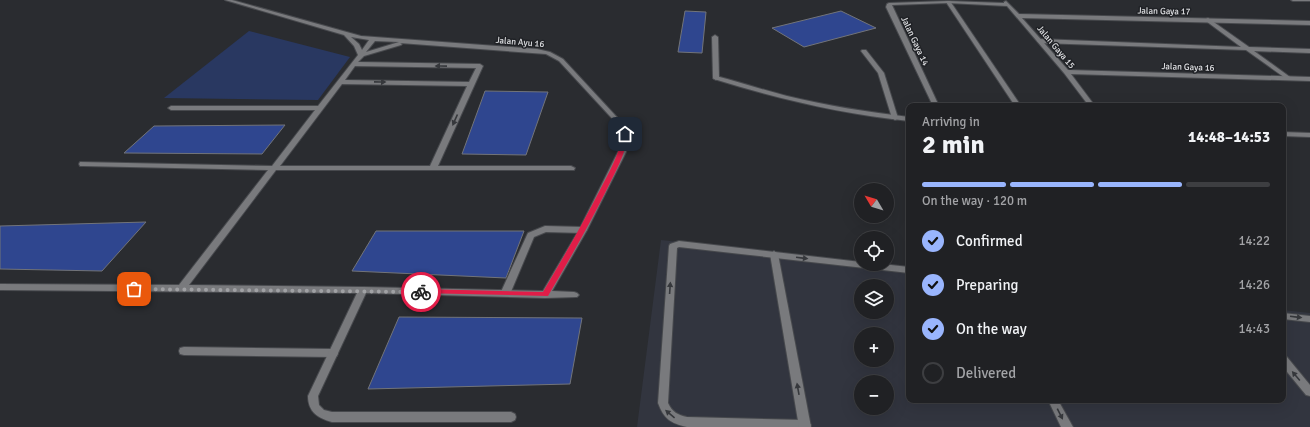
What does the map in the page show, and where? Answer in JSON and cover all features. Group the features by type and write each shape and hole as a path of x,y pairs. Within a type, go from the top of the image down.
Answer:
{"street":[{"name":"Jalan Ayu 16","path":"227,0 340,33 373,39 537,51 556,56 561,60 623,127 625,142 622,152 583,230 545,295"},
{"name":"Jalan Gaya 15","path":"1004,0 1066,72 1090,103"},
{"path":"1293,0 1310,0"},
{"name":"Jalan Gaya 14","path":"935,103 889,7 889,4 896,2 948,2 1008,5"},
{"path":"948,2 1016,103"},
{"name":"Jalan Gaya 17","path":"1018,16 1310,23"},
{"path":"1208,20 1288,78"},
{"path":"340,33 357,45 361,56"},
{"path":"715,37 716,78 789,97 859,112 906,119"},
{"path":"181,289 373,39"},
{"path":"1040,41 1310,51"},
{"path":"361,56 388,46 417,43"},
{"path":"864,51 881,73 896,118"},
{"path":"355,64 480,66 470,84 433,168"},
{"name":"Jalan Gaya 16","path":"1066,72 1310,79"},
{"path":"341,82 470,84"},
{"path":"171,108 321,108"},
{"path":"1286,134 1310,135"},
{"path":"83,164 274,168 571,168"},
{"path":"505,294 531,235 545,229 583,230"},
{"path":"774,254 805,426 687,422 677,420 666,413 663,403 673,246 679,244 774,254 906,270"},
{"path":"0,287 363,290 574,295"},
{"path":"363,290 312,396 312,403 316,410 322,414 332,417 511,417"},
{"path":"1286,316 1310,319"},
{"path":"184,352 333,353"},
{"path":"1286,364 1310,392"},
{"path":"1054,403 1066,427"}],"shaded area":[{"path":"249,31 350,57 318,100 164,98"},
{"path":"661,240 854,261 854,271 894,271 894,267 906,268 906,403 1286,403 1286,310 1310,313 1310,427 637,427"}],"building":[{"path":"685,11 706,12 702,53 678,52"},
{"path":"841,11 876,28 804,47 772,28"},
{"path":"485,91 548,92 526,155 462,154"},
{"path":"285,125 262,154 124,153 154,126"},
{"path":"146,222 102,271 0,269 0,226"},
{"path":"376,231 524,231 506,278 352,271"},
{"path":"399,317 582,318 570,384 368,389"}],"way so far":[{"path":"134,289 363,290 421,292"}],"route":[{"path":"421,292 545,295 583,230 622,152 625,142 625,134"}]}
